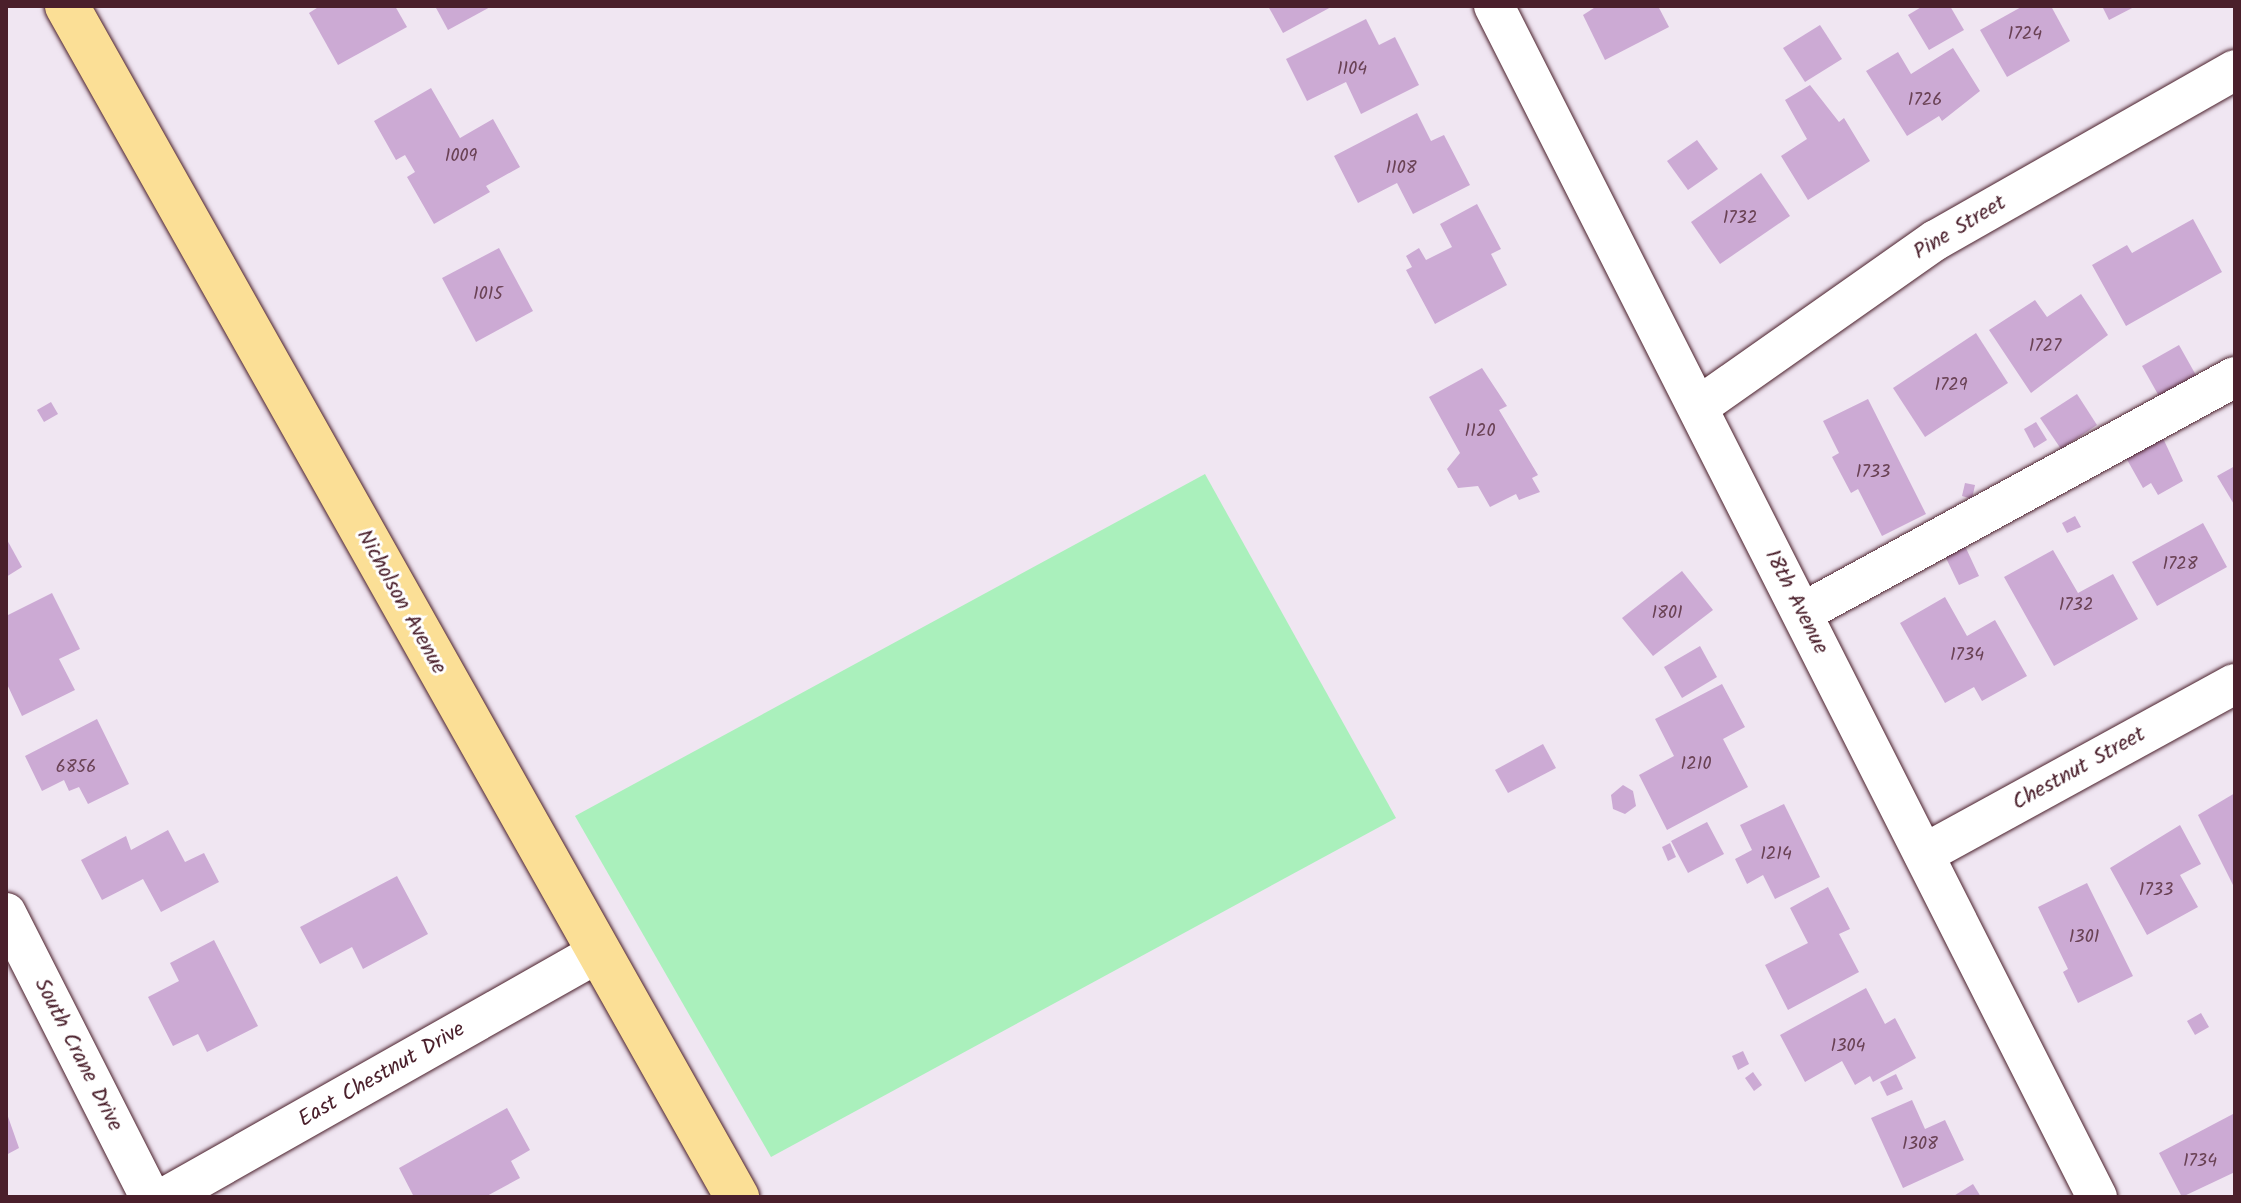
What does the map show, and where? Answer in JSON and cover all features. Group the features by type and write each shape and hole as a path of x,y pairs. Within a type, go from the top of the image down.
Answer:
{"main road":[{"name":"Nicholson Avenue","path":"67,6 737,1197"}],"street":[{"name":"18th Avenue","path":"1494,6 2097,1197"},
{"name":"Pine Street","path":"1698,407 1936,240 2235,70"},
{"path":"1802,613 2235,377"},
{"name":"Chestnut Street","path":"1924,854 2235,684"},
{"name":"South Crane Drive","path":"6,913 150,1197"},
{"name":"East Chestnut Drive","path":"166,1197 598,953"}],"green space":[{"path":"1205,474 1396,818 771,1157 575,816"}],"building":[{"path":"320,6 395,6 407,27 338,65 309,13"},
{"path":"435,6 492,6 448,30"},
{"path":"1268,6 1333,6 1283,33"},
{"path":"1597,6 1658,6 1669,27 1605,60 1583,15"},
{"path":"1923,6 1950,6 1964,30 1929,50 1908,15"},
{"path":"2023,6 2051,6 2070,41 2007,77 1980,30"},
{"path":"2102,6 2136,6 2109,20"},
{"path":"1366,19 1379,45 1395,37 1419,85 1361,114 1346,82 1307,101 1286,59"},
{"path":"1820,25 1842,59 1805,82 1783,48"},
{"path":"1953,48 1980,91 1942,121 1939,116 1907,136 1866,71 1898,52 1911,74"},
{"path":"1810,85 1839,122 1844,118 1870,161 1808,200 1781,156 1807,139 1785,100"},
{"path":"431,88 460,138 493,119 520,167 486,186 490,192 434,224 407,177 415,172 405,155 396,160 374,121"},
{"path":"1417,113 1431,141 1444,135 1470,185 1413,214 1397,183 1358,203 1334,156"},
{"path":"1697,140 1718,169 1688,190 1667,161"},
{"path":"1761,173 1790,216 1720,264 1691,222"},
{"path":"1477,204 1501,249 1491,254 1507,285 1435,324 1406,270 1412,267 1406,256 1419,248 1426,260 1452,247 1440,224"},
{"path":"2193,219 2222,272 2126,326 2092,265 2127,245 2132,253"},
{"path":"499,248 533,311 476,342 442,278"},
{"path":"2081,294 2108,335 2031,393 1989,330 2035,300 2047,317"},
{"path":"1976,333 2008,383 1925,437 1893,388"},
{"path":"2179,345 2197,377 2160,398 2142,366"},
{"path":"1482,368 1507,406 1499,410 1538,475 1532,478 1540,492 1519,500 1516,494 1490,507 1478,486 1458,488 1447,469 1460,453 1429,397"},
{"path":"2077,394 2097,425 2061,449 2040,418"},
{"path":"1868,399 1926,514 1882,536 1858,489 1851,493 1832,457 1839,453 1823,421"},
{"path":"51,402 58,414 44,422 37,410"},
{"path":"2036,422 2047,440 2034,448 2024,429"},
{"path":"2162,436 2183,481 2158,495 2151,483 2143,488 2125,456"},
{"path":"2235,466 2235,506 2217,476"},
{"path":"1965,483 1975,485 1972,499 1962,496"},
{"path":"2075,516 2081,527 2067,533 2062,523"},
{"path":"2203,523 2227,567 2157,606 2132,562"},
{"path":"6,538 22,567 6,577"},
{"path":"1965,546 1979,576 1959,585 1945,556"},
{"path":"2053,550 2078,593 2113,574 2138,619 2054,666 2004,577"},
{"path":"1682,571 1713,610 1653,656 1622,618"},
{"path":"52,593 80,649 59,659 75,690 22,716 6,682 6,616"},
{"path":"1945,597 1967,636 1995,620 2027,676 1982,701 1974,687 1945,703 1900,623"},
{"path":"1700,646 1717,677 1682,698 1664,667"},
{"path":"1722,684 1745,727 1723,739 1748,787 1667,830 1639,775 1674,756 1655,719"},
{"path":"97,719 129,784 88,804 79,787 69,791 64,780 42,791 25,756"},
{"path":"1543,744 1556,768 1508,793 1495,770"},
{"path":"1623,785 1633,791 1636,806 1625,814 1613,809 1611,795"},
{"path":"2235,793 2235,889 2198,815"},
{"path":"1784,804 1820,877 1775,899 1763,875 1747,884 1735,859 1752,850 1740,825"},
{"path":"1707,822 1724,854 1688,873 1671,841"},
{"path":"2180,825 2201,864 2180,875 2198,907 2147,935 2110,868"},
{"path":"168,830 185,862 204,853 219,882 161,912 143,879 102,900 81,860 126,836 131,850"},
{"path":"1670,843 1676,857 1668,861 1662,847"},
{"path":"397,876 428,934 363,969 352,947 320,964 300,927"},
{"path":"2087,883 2133,976 2078,1003 2063,972 2068,969 2038,907"},
{"path":"1828,887 1850,929 1839,934 1859,972 1788,1010 1765,965 1808,943 1790,908"},
{"path":"214,940 258,1026 207,1052 198,1034 173,1046 148,997 179,981 170,963"},
{"path":"1866,988 1885,1024 1895,1018 1916,1058 1873,1082 1870,1076 1855,1085 1842,1061 1805,1082 1780,1035"},
{"path":"2201,1013 2209,1027 2195,1035 2187,1021"},
{"path":"1743,1051 1749,1064 1738,1070 1732,1056"},
{"path":"1753,1072 1762,1085 1754,1091 1745,1078"},
{"path":"1896,1074 1903,1089 1887,1096 1880,1082"},
{"path":"1912,1100 1925,1129 1945,1120 1964,1160 1903,1188 1871,1118"},
{"path":"507,1108 530,1150 511,1161 520,1178 485,1197 414,1197 399,1168"},
{"path":"6,1111 19,1148 6,1155"},
{"path":"2233,1114 2235,1172 2182,1197 2159,1153"},
{"path":"1973,1184 1981,1197 1952,1197"}]}
